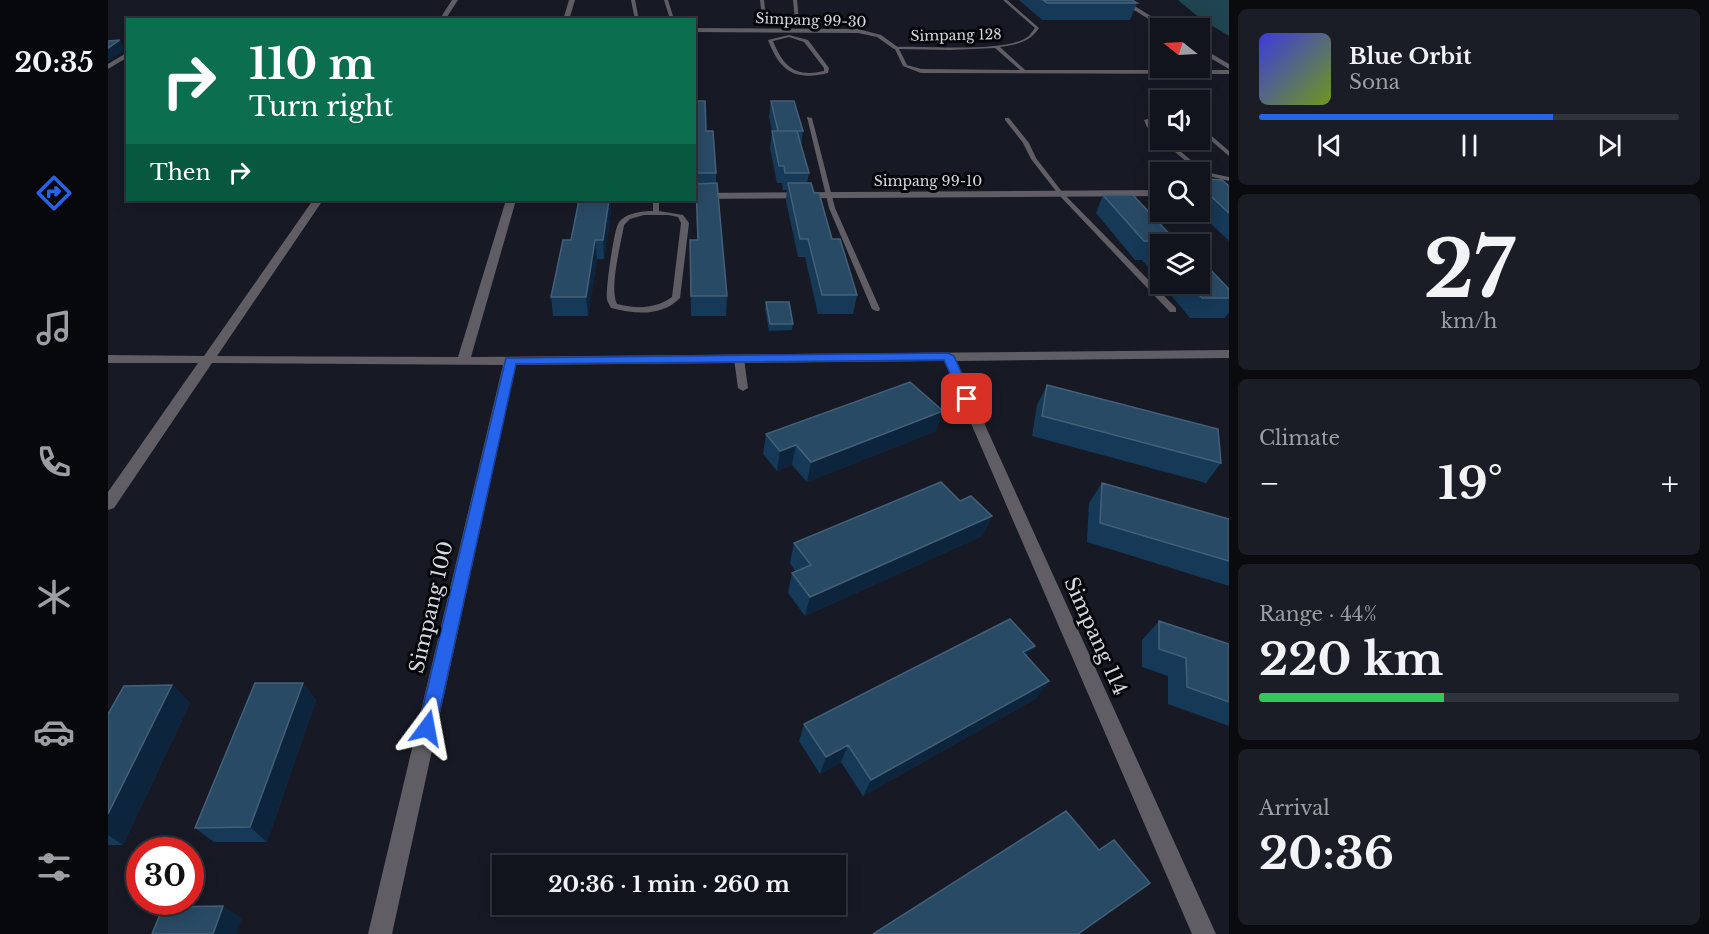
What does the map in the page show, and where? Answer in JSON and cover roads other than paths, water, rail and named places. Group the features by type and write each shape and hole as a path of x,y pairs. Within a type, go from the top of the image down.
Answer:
{"street":[{"path":"443,18 455,0"},
{"path":"567,18 572,0"},
{"path":"1121,0 1151,18"},
{"name":"Simpang 99-30","path":"696,30 858,31 879,36 896,48"},
{"path":"108,67 126,55"},
{"path":"1210,55 1229,67"},
{"name":"Simpang 99-10","path":"696,196 1150,193"},
{"path":"108,504 317,201"},
{"path":"463,361 511,201"},
{"path":"108,359 510,361 1229,354"},
{"name":"Simpang 114","path":"948,356 1204,934"},
{"name":"Simpang 100","path":"380,934 510,361"}],"lane":[{"path":"633,0 637,18"},
{"path":"666,0 670,18"},
{"path":"762,0 764,18 786,30 806,41 827,68 826,72 807,75 790,73 770,40 786,30 799,18 795,0"},
{"name":"Simpang 128","path":"896,48 997,47 1023,43 1037,34 1037,28 1033,23 1005,0"},
{"path":"997,47 1023,70 1229,72"},
{"name":"Simpang 99-30","path":"896,48 905,66 911,70 1023,70"},
{"path":"809,118 828,195 876,309"},
{"path":"1007,119 1061,194 1173,310"},
{"path":"1210,137 1229,154"},
{"path":"1176,150 1203,173 1229,179"},
{"path":"656,201 656,212"},
{"path":"656,212 681,216 685,223 676,298 665,307 646,310 614,306 610,298 621,224 628,218 656,212"},
{"path":"739,359 743,388"}],"water":[{"path":"1178,0 1229,0 1229,36 1210,24 1210,18 1200,18"}]}
